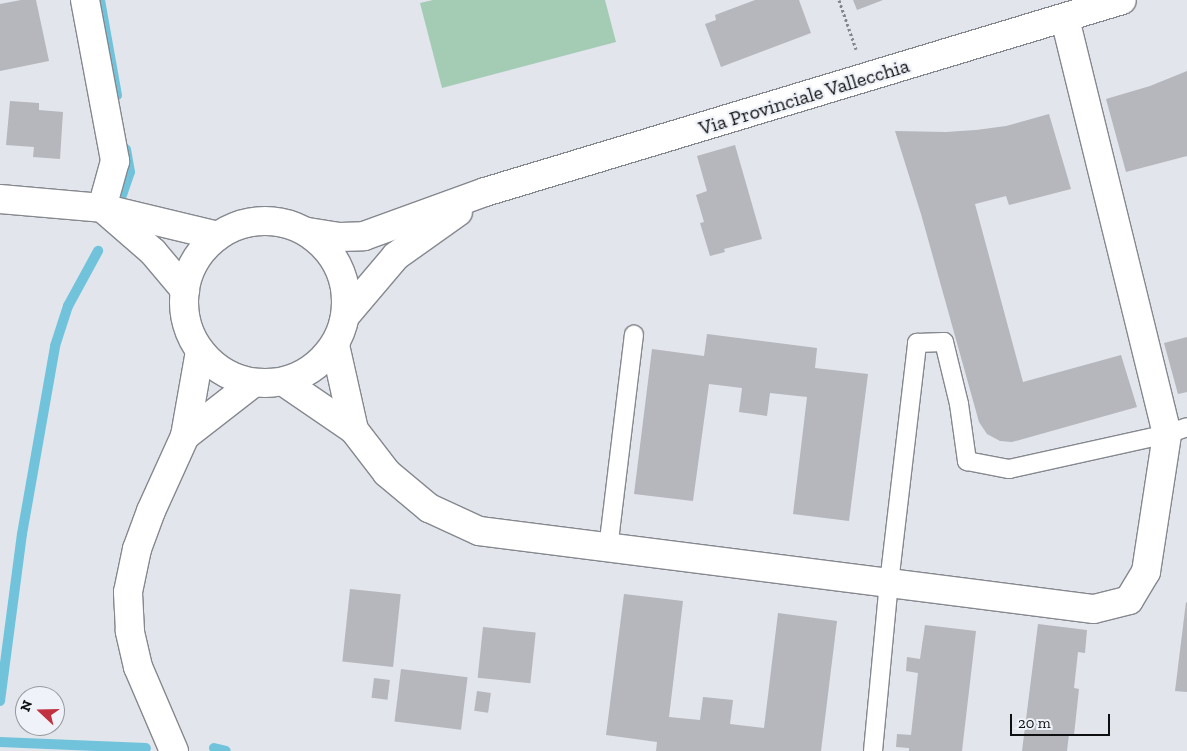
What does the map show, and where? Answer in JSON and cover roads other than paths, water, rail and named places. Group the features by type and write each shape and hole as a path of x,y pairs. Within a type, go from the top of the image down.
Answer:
{"street":[{"path":"85,0 115,161 102,208"},
{"name":"Via Provinciale Vallecchia","path":"308,232 326,248 340,268 346,291 346,315 335,345 321,361 305,374 284,382 253,383 232,377 214,366 200,351 189,332 184,311 185,290 194,263 202,251 218,236 238,225 262,221 286,223 308,232 340,237 364,236 486,192 1122,0"},
{"path":"284,382 354,430 387,474 429,508 479,531 608,549 1094,609 1129,600 1146,572 1177,430 1065,18"},
{"name":"Via Provinciale Vallecchia","path":"346,315 396,256 486,192"},
{"path":"0,199 102,208 218,236"},
{"path":"102,208 154,252 185,290"},
{"path":"335,345 354,430"},
{"path":"174,751 138,667 130,632 128,592 140,542 185,436 200,351"},
{"path":"185,436 253,383"}],"lane":[{"path":"608,549 634,335"},
{"path":"873,751 889,583 917,343 944,342 959,404 967,461 1009,469 1177,430"}],"waterway":[{"path":"100,0 117,95"},
{"path":"122,195 130,172 126,149"},
{"path":"0,701 22,534 55,346 68,306 98,251"},
{"path":"0,742 146,748"},
{"path":"214,748 226,751"}]}
